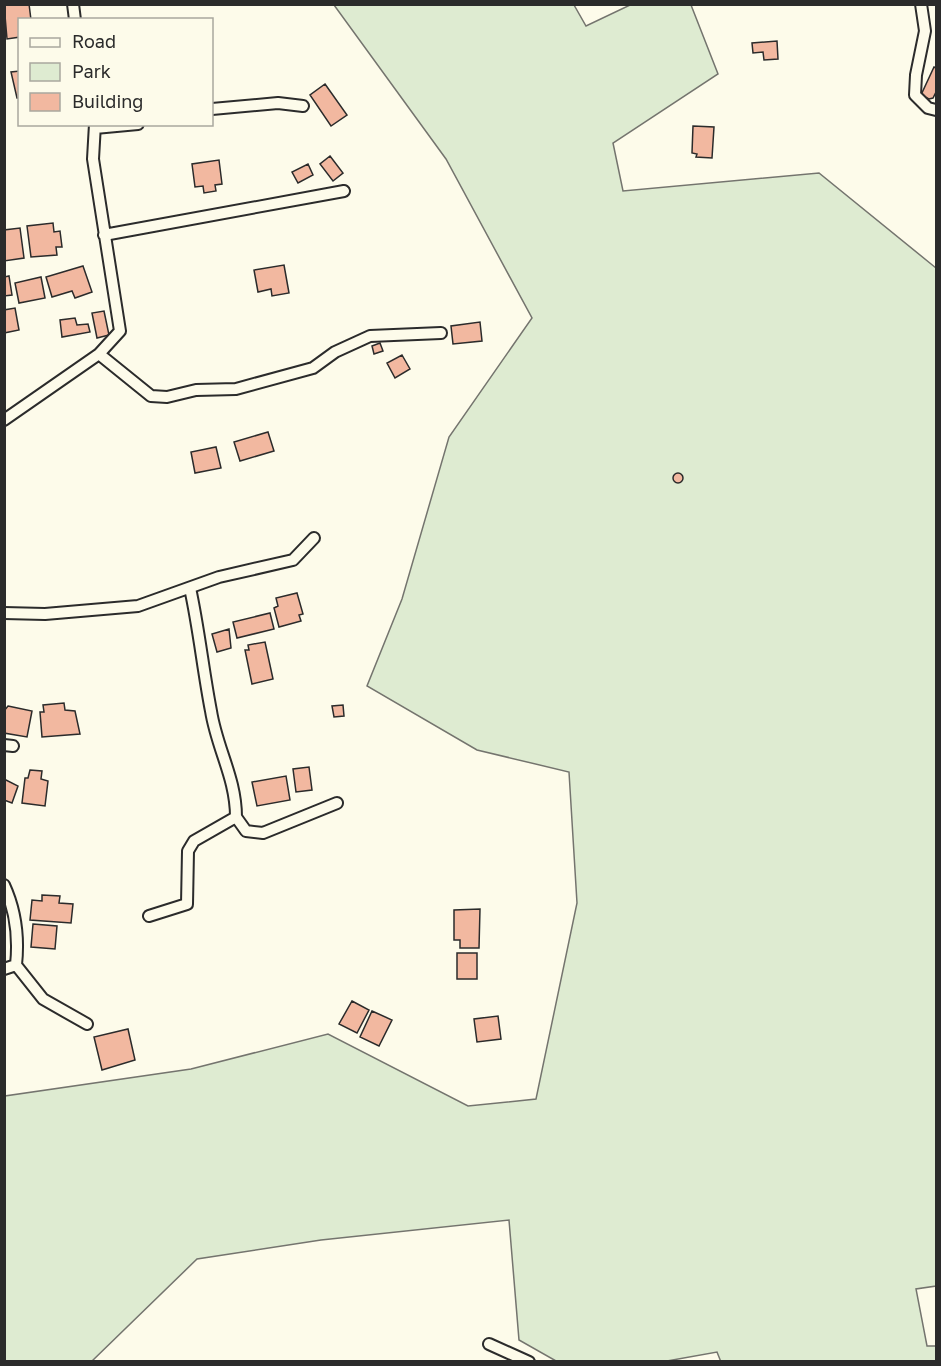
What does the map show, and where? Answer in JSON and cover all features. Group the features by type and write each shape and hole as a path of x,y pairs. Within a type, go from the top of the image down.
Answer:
{"street":[{"path":"921,4 925,31 916,75 915,95 928,108 936,110"},
{"path":"213,109 278,103 303,106"},
{"path":"4,420 99,354 120,331 93,159 95,126"},
{"path":"104,234 344,191"},
{"path":"99,354 151,396 167,397 196,390 236,388 313,368 335,352 370,336 441,333"},
{"path":"4,613 45,614 138,606 249,568 293,560 314,538"},
{"path":"190,588 204,653 211,711 224,759 232,778 236,817 246,831 263,833 337,803"},
{"path":"149,916 187,904 188,851 194,841 236,817"},
{"path":"4,885 11,899 19,937 16,966 42,999 87,1024"},
{"path":"4,969 16,966"},
{"path":"489,1344 529,1362"}],"green space":[{"path":"334,5 574,5 586,26 630,5 691,5 718,74 613,143 623,191 819,173 936,268 936,1286 916,1289 927,1346 936,1346 936,1361 721,1362 717,1352 667,1361 556,1361 519,1340 509,1220 321,1240 197,1259 92,1361 5,1361 5,1096 191,1069 328,1034 468,1106 536,1099 577,903 569,772 477,750 367,686 402,599 449,437 532,318 446,159"}],"building":[{"path":"4,4 29,4 31,18 18,18 18,37 7,39"},
{"path":"777,41 778,59 764,60 763,52 753,53 752,43"},
{"path":"934,67 936,68 936,92 933,98 929,99 921,95"},
{"path":"18,71 18,98 17,98 11,72"},
{"path":"325,84 347,115 331,126 310,95"},
{"path":"693,126 714,127 712,158 696,157 697,154 692,153"},
{"path":"330,156 343,173 333,181 320,164"},
{"path":"219,160 222,184 215,185 216,191 204,193 203,186 195,187 192,164"},
{"path":"308,164 313,175 298,183 292,172"},
{"path":"53,223 54,232 60,231 62,247 56,247 57,255 31,257 27,226"},
{"path":"20,228 24,258 4,261 4,230"},
{"path":"284,265 289,293 272,296 271,289 258,292 254,270"},
{"path":"83,266 92,292 75,298 72,291 52,297 46,277"},
{"path":"9,276 12,295 4,296 4,277"},
{"path":"41,277 45,298 19,303 15,283"},
{"path":"15,308 19,330 4,333 4,310"},
{"path":"104,311 109,335 97,338 92,313"},
{"path":"75,318 77,325 88,324 90,332 62,337 60,320"},
{"path":"480,322 482,341 453,344 451,326"},
{"path":"380,343 383,351 374,354 372,346"},
{"path":"402,355 410,369 395,378 387,363"},
{"path":"268,432 274,451 240,461 234,442"},
{"path":"216,447 221,468 195,473 191,452"},
{"path":"678,473 682,474 682,482 678,483 674,482 673,478 674,474"},
{"path":"297,593 303,614 299,615 301,621 279,627 274,608 278,606 276,598"},
{"path":"270,613 274,629 237,638 233,622"},
{"path":"229,629 231,648 217,652 212,634"},
{"path":"265,642 273,679 252,684 245,650 249,650 248,645"},
{"path":"64,703 65,710 75,711 80,734 42,737 40,712 44,712 43,705"},
{"path":"343,705 344,716 334,717 332,706"},
{"path":"8,706 32,711 27,737 4,733 4,711"},
{"path":"309,767 312,790 296,792 293,769"},
{"path":"30,770 42,771 41,779 48,781 45,806 22,803 25,778 28,778"},
{"path":"286,776 290,800 257,806 252,782"},
{"path":"4,779 18,786 12,803 4,800"},
{"path":"42,895 60,896 59,903 73,904 71,923 30,920 32,900 42,901"},
{"path":"480,909 479,948 460,948 460,940 454,940 454,910"},
{"path":"33,924 57,926 55,949 31,947"},
{"path":"457,953 477,953 477,979 457,979"},
{"path":"352,1001 369,1010 357,1033 339,1024"},
{"path":"372,1011 392,1020 379,1046 360,1037"},
{"path":"498,1016 501,1039 477,1042 474,1019"},
{"path":"128,1029 135,1060 102,1070 94,1037"}]}
